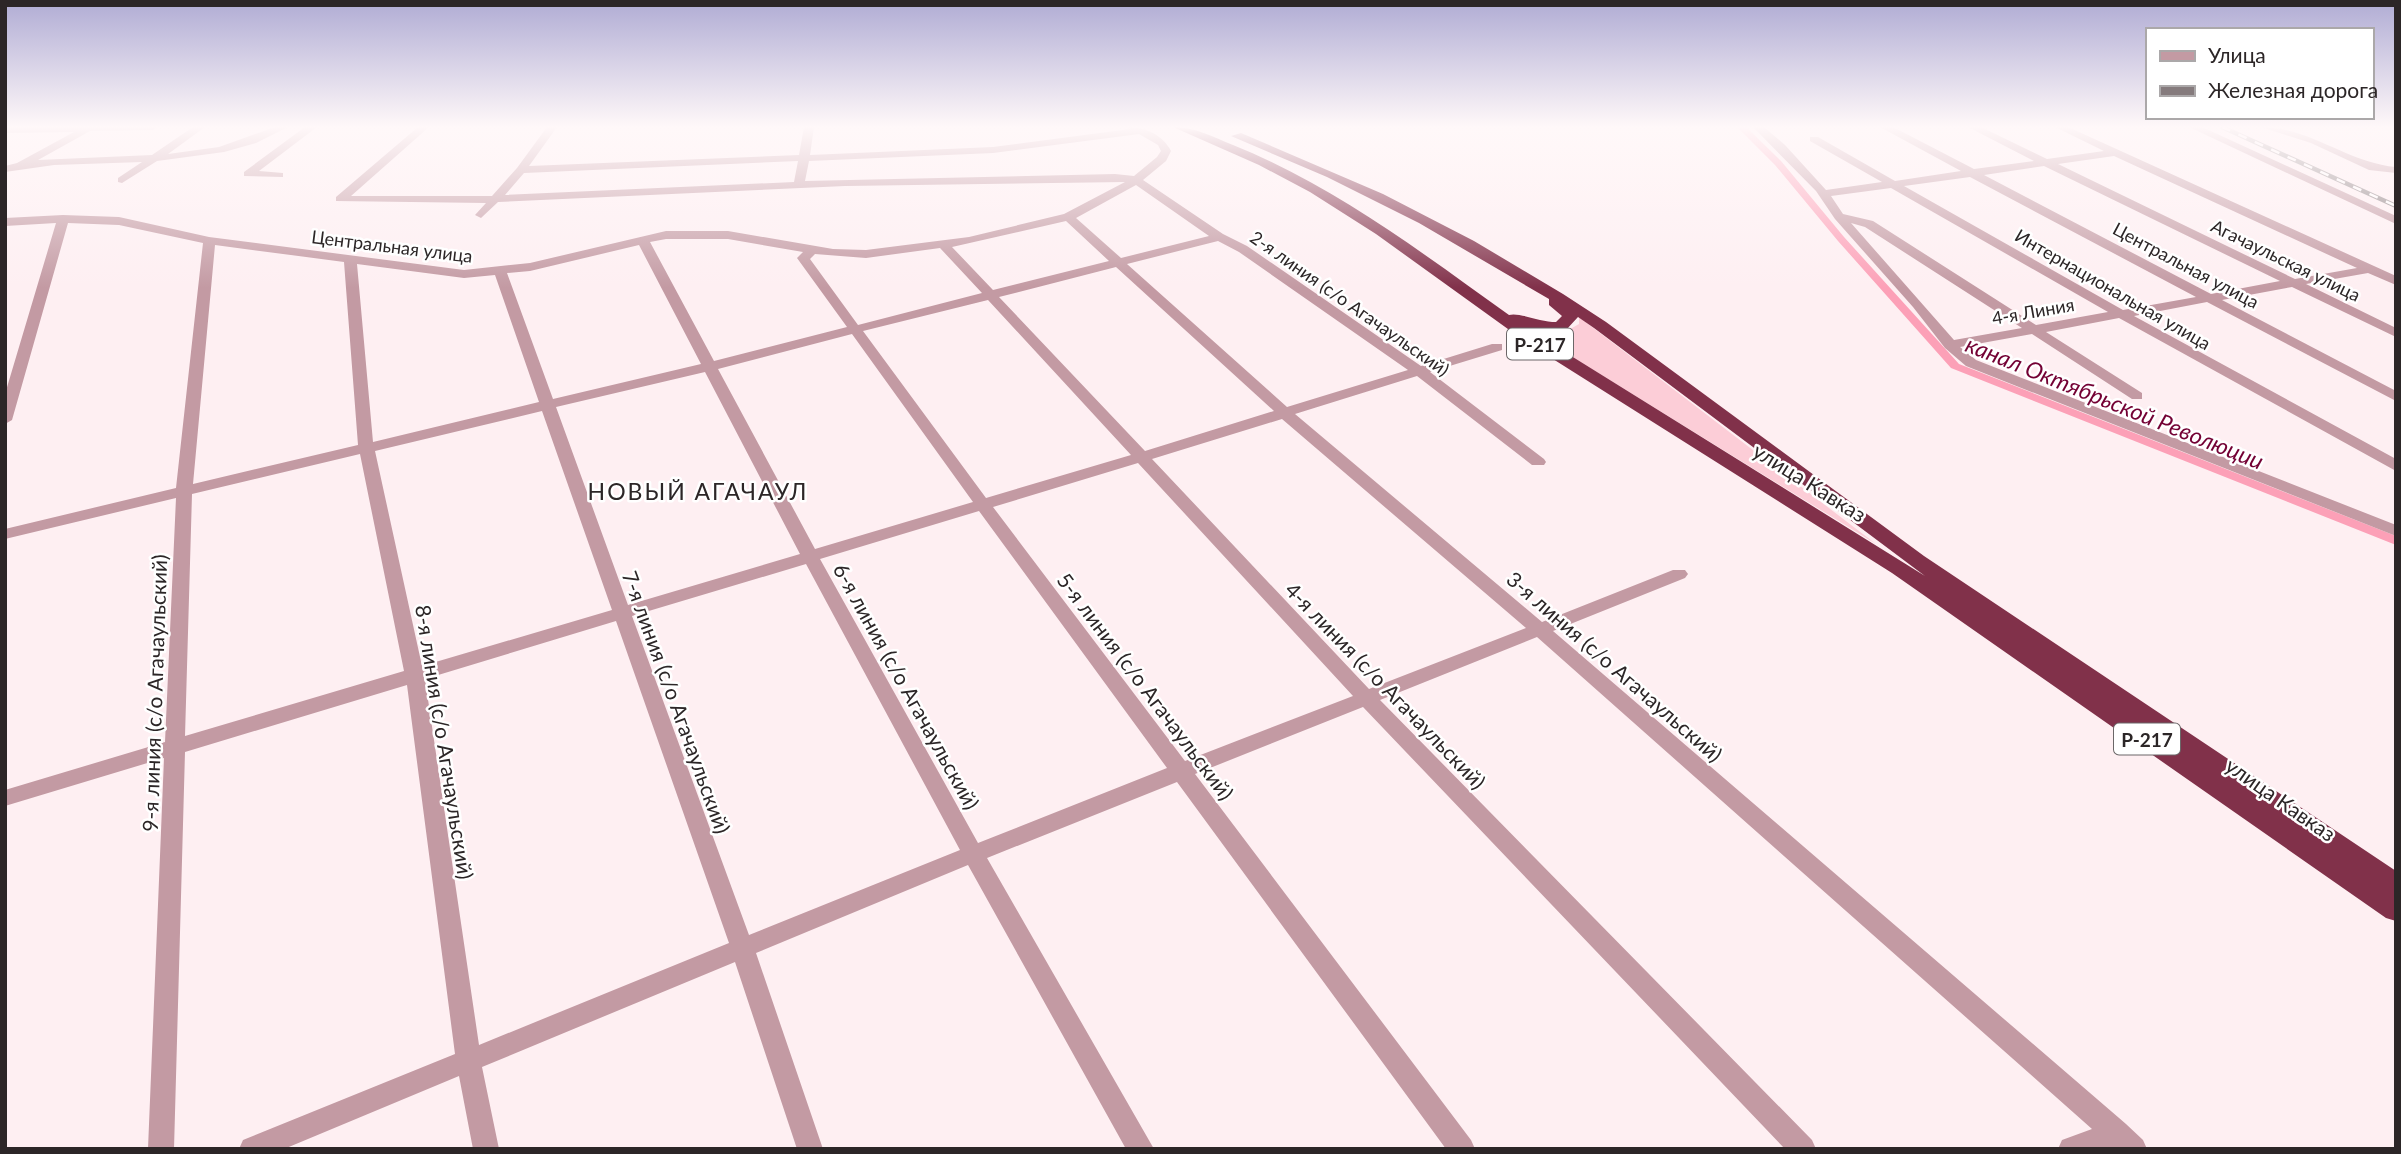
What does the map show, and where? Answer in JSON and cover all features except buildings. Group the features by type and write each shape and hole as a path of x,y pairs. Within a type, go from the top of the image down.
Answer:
{"highway":[{"name":"улица Кавказ","path":"1300,181 1429,266 1532,339 1899,568 2396,910"},
{"path":"1345,181 1487,256 1568,311 1570,317 1567,323 1548,328 1523,323 1429,266"},
{"name":"улица Кавказ","path":"1487,256 1550,292 1600,325 1917,561 2396,885"}],"street":[{"path":"361,181 340,199 452,201 496,197 931,181"},
{"path":"481,215 510,181"},
{"path":"799,181 799,185"},
{"name":"Центральная улица","path":"5,222 63,219 119,221 209,241 432,272 464,274 500,272 666,235 728,235 812,250 866,254 945,246 1029,229 1068,217 1134,181"},
{"name":"2-я линия (с/о Агачаульский)","path":"1137,181 1219,237 1243,249 1419,371 1538,462"},
{"path":"1812,181 1839,217 1918,304 1950,345 1971,363 2396,531"},
{"name":"Интернациональная улица","path":"1889,181 2119,313 2396,466"},
{"path":"1824,194 1917,181"},
{"name":"Центральная улица","path":"1987,181 2396,397"},
{"name":"Агачаульская улица","path":"2084,181 2396,334"},
{"path":"2175,181 2396,281"},
{"path":"2310,181 2396,221"},
{"name":"3-я линия (с/о Агачаульский)","path":"1068,217 1284,413 1539,629 2125,1141"},
{"path":"1839,217 1869,224 2137,396"},
{"path":"5,420 63,219"},
{"path":"5,534 710,366 1219,237"},
{"name":"6-я линия (с/о Агачаульский)","path":"642,239 810,556 973,854 1141,1149"},
{"name":"9-я линия (с/о Агачаульский)","path":"161,1149 184,491 209,241"},
{"name":"4-я линия (с/о Агачаульский)","path":"945,246 1139,458 1365,697 1803,1149"},
{"name":"5-я линия (с/о Агачаульский)","path":"812,250 803,258 983,505 1462,1149"},
{"name":"8-я линия (с/о Агачаульский)","path":"349,259 366,447 415,676 468,1059 486,1149"},
{"name":"4-я Линия","path":"1950,345 2370,269"},
{"name":"7-я линия (с/о Агачаульский)","path":"500,272 742,947 810,1149"},
{"path":"5,798 621,615 1497,346"},
{"path":"252,1149 1181,770 1679,574"},
{"path":"2339,871 2365,898 2396,922"},
{"path":"2071,1149 2125,1141"}],"shaded area":[{"path":"1579,317 1876,544 1530,331 1565,332 1579,324"}],"waterway":[{"name":"канал Октябрьской Революции","path":"1793,181 1955,366 2396,541"}],"railway":[{"path":"2341,181 2396,206"}],"district":[{"name":"НОВЫЙ АГАЧАУЛ","path":"698,491"}]}
